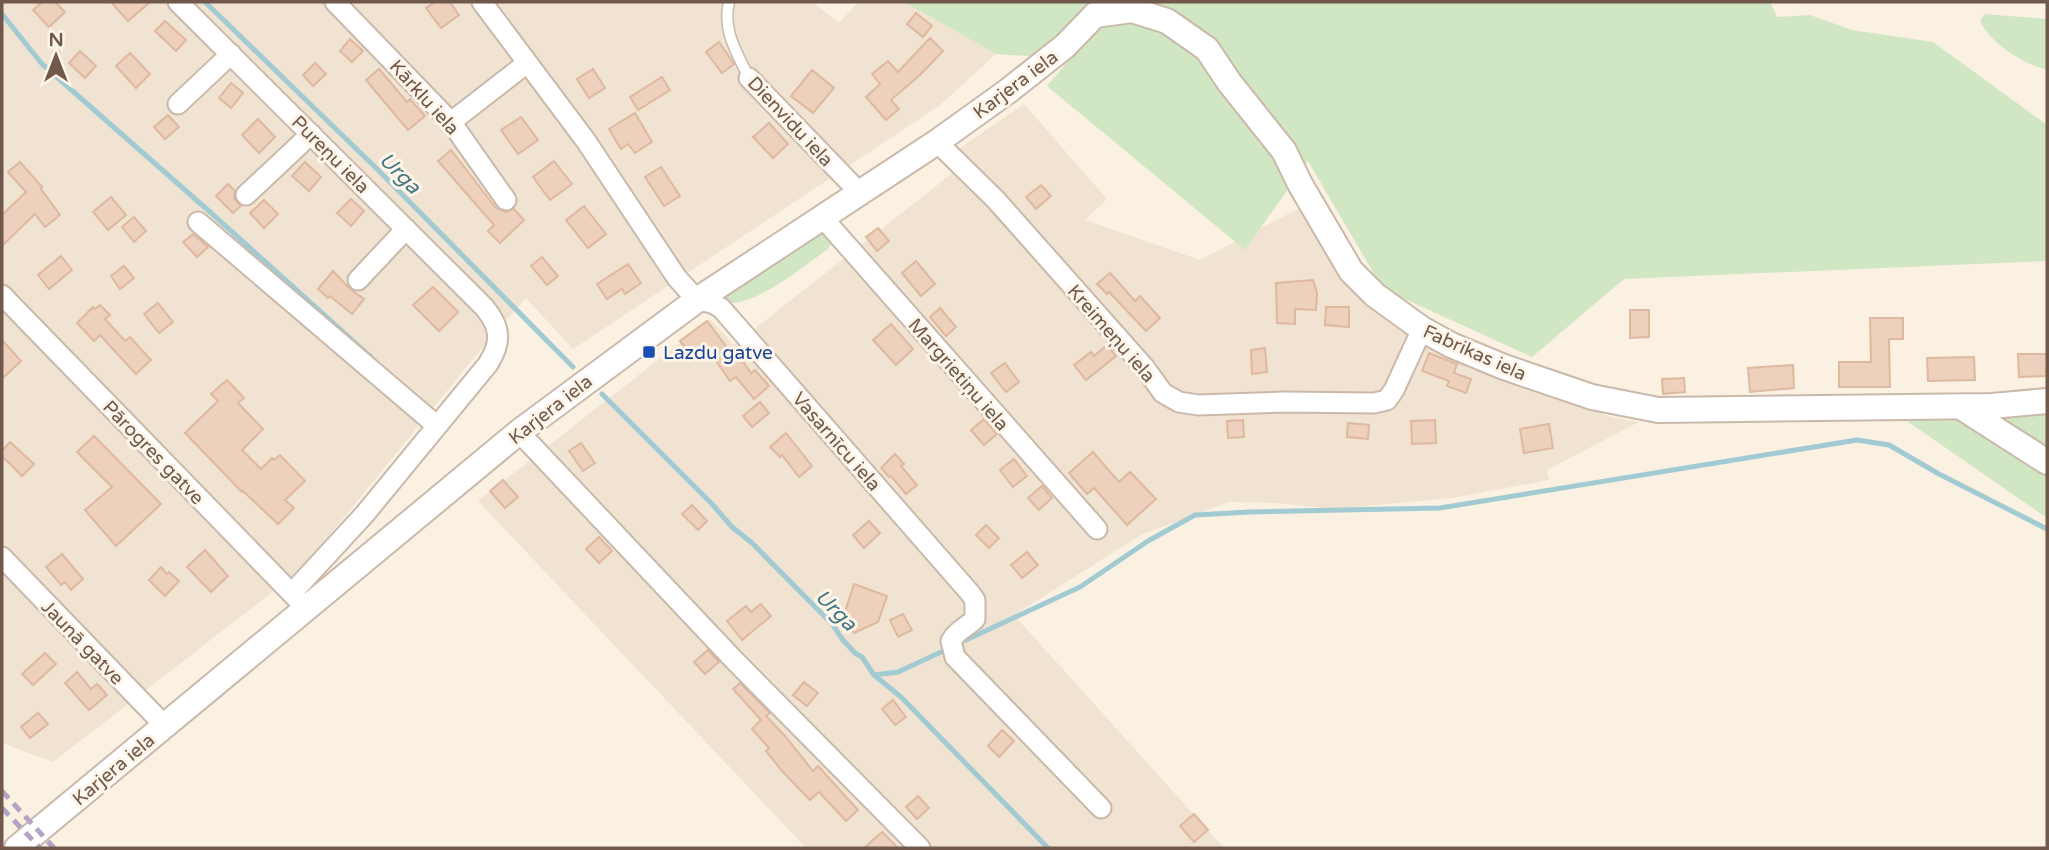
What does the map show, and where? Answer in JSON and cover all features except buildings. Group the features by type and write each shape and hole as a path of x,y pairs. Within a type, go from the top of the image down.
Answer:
{"street":[{"name":"Pureņu iela","path":"178,2 484,307 499,329 496,352 436,425"},
{"name":"Kārklu iela","path":"335,2 451,122 506,200"},
{"path":"482,2 586,141 677,278 698,300"},
{"name":"Karjera iela","path":"17,848 165,726 299,601 519,432 698,300 937,142 1040,67 1065,46 1095,6"},
{"name":"Fabrikas iela","path":"1095,6 1132,10 1167,21 1207,49 1229,82 1284,151 1300,184 1351,271 1375,295 1422,329 1451,345 1549,384 1621,405 1658,410 1961,407 2047,401"},
{"path":"178,104 231,54"},
{"path":"451,122 527,63"},
{"name":"Dienvidu iela","path":"749,78 860,193"},
{"path":"246,195 311,134"},
{"name":"Kreimeņu iela","path":"937,142 996,200 1145,368 1163,394 1179,402 1198,405 1374,403 1387,400 1422,329"},
{"name":"Margrietiņu iela","path":"822,217 1097,529"},
{"path":"198,222 436,425 363,515 299,601"},
{"path":"358,280 405,229"},
{"name":"Pārogres gatve","path":"2,295 299,601"},
{"name":"Vasarnīcu iela","path":"698,300 721,308 970,593 975,600 975,619 966,628 955,633 951,640 955,657 1101,808"},
{"path":"1961,407 2047,462"},
{"path":"519,432 735,661 919,848"},
{"name":"Jaunā gatve","path":"2,556 165,726"}],"lane":[{"name":"Dienvidu iela","path":"729,2 725,17 733,46 749,78"}],"shaded area":[{"path":"2,2 812,2 839,23 858,2 904,2 996,54 939,106 573,349 526,298 490,338 302,569 53,762 2,743"},
{"path":"1024,104 1107,199 1085,220 1200,260 1300,208 1360,298 1434,350 1611,417 1639,422 1547,470 1549,480 1452,498 1333,509 1276,503 1229,502 1141,535 1014,615 1224,848 806,848 478,501 710,319 734,345 954,172 944,159"}],"green space":[{"path":"904,2 1770,2 1777,17 1810,15 1852,30 1933,42 2047,125 2047,261 1624,279 1532,357 1383,289 1308,161 1245,250 1047,86 1070,59 996,54"},
{"path":"1984,14 2047,19 2047,70 2018,58 1992,38 1980,21"},
{"path":"821,230 832,242 828,249 764,292 737,303 724,303 721,298"},
{"path":"2047,410 2047,518 1904,419"}],"waterway":[{"name":"Urga","path":"205,2 376,168 573,367"},
{"path":"2,14 42,64 371,357"},
{"name":"Urga","path":"602,394 732,527 752,543 833,625 842,639 862,657 874,675 901,697 1048,848"},
{"path":"966,640 1080,587 1148,541 1195,515 1440,508 1857,440 1889,445 1939,474 2047,529"},
{"path":"874,675 898,672 941,652"}],"railway":[{"path":"2,791 54,848"},
{"path":"2,808 40,848"}],"place":[{"name":"Lazdu gatve","path":"649,352"}]}
